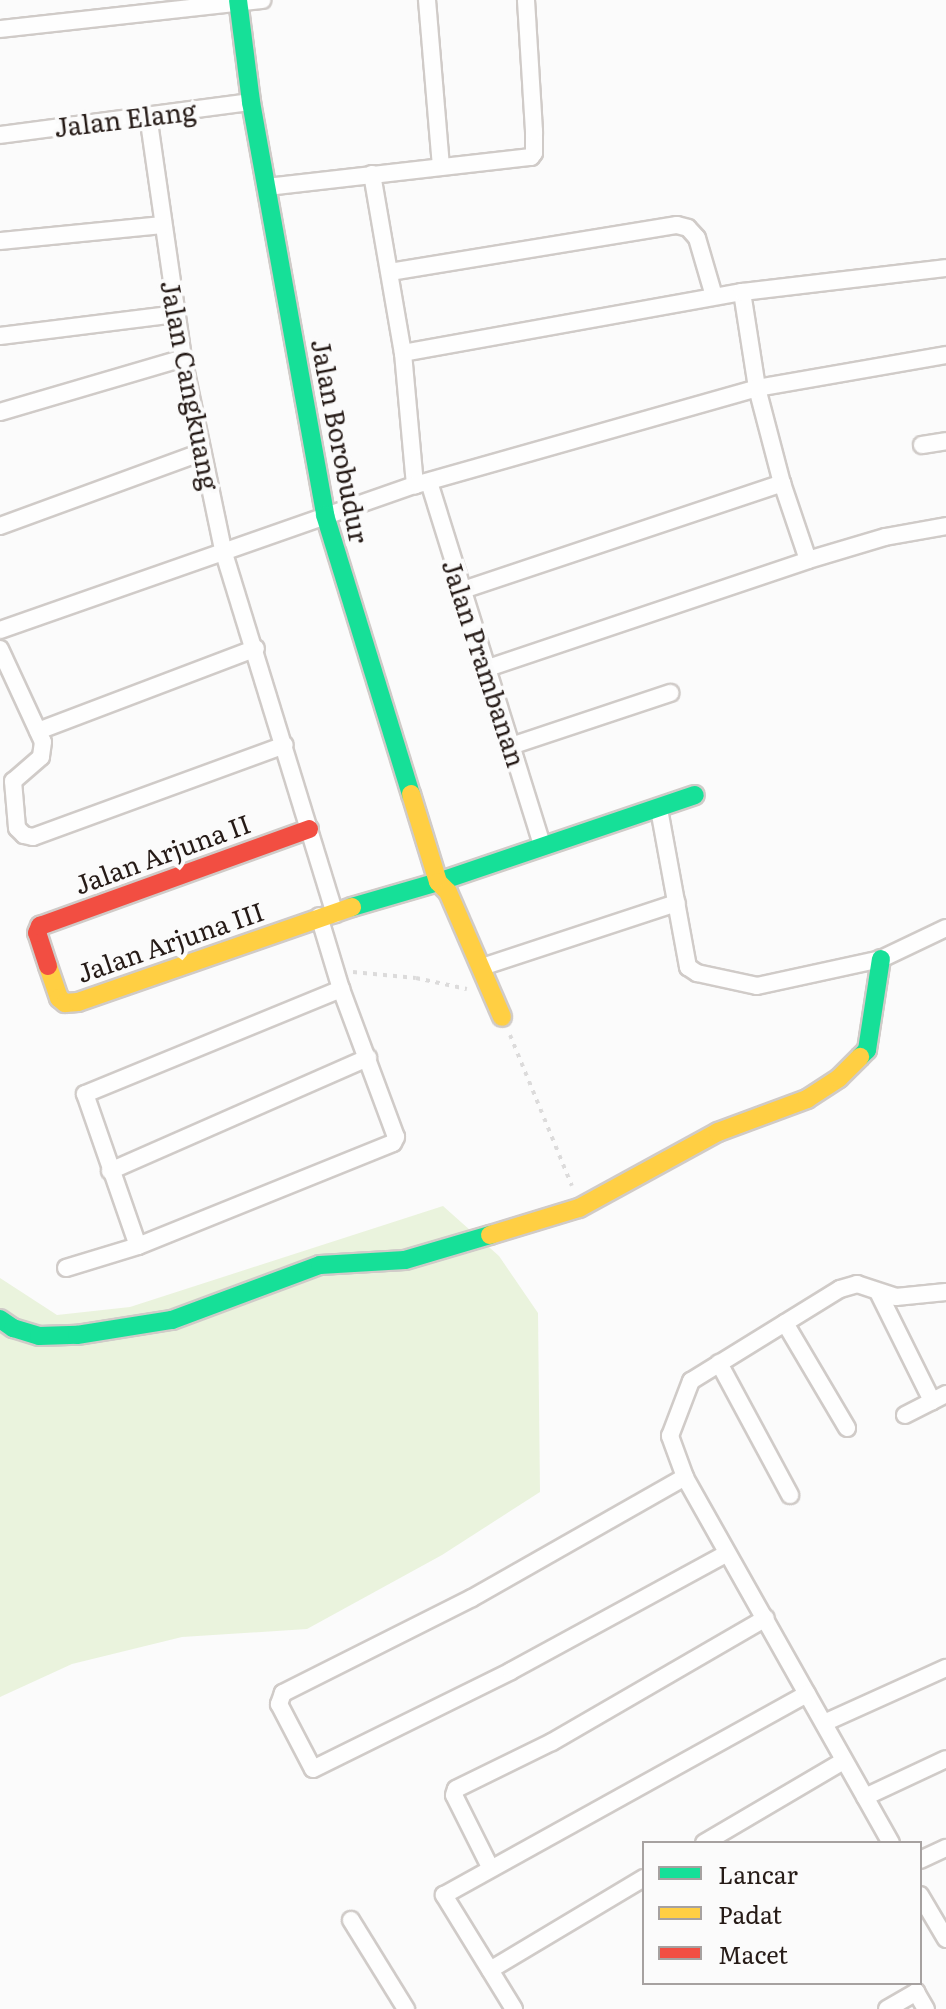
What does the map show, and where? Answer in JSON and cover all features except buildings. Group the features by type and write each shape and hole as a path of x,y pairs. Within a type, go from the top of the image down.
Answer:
{"street":[{"path":"0,29 262,0"},
{"path":"427,0 441,166"},
{"path":"267,187 518,159 534,153 526,0"},
{"name":"Jalan Borobudur","path":"238,1 251,102 325,515 438,882 448,892 502,1017"},
{"name":"Jalan Elang","path":"0,135 251,102"},
{"name":"Jalan Cangkuang","path":"138,1246 393,1143 396,1137 335,970 309,829 256,648 223,550 183,358 148,115"},
{"name":"Jalan Prambanan","path":"372,174 422,484 542,844"},
{"path":"0,241 162,225"},
{"path":"390,272 677,225 688,228 697,238 714,296"},
{"path":"403,353 714,296 946,268"},
{"path":"742,292 757,388 782,483 808,560"},
{"path":"0,336 176,314"},
{"path":"0,630 223,550 422,484 757,388 946,355"},
{"path":"0,412 183,358"},
{"path":"922,445 946,441"},
{"path":"0,526 202,452"},
{"path":"460,591 782,483"},
{"path":"485,669 808,560 885,537 946,526"},
{"path":"38,731 256,648"},
{"path":"0,649 43,742 41,757 13,781 12,800 17,828 24,835 33,837 285,745"},
{"path":"511,746 670,693"},
{"path":"327,915 438,882 542,844 695,795"},
{"path":"659,809 688,967 697,973 757,986 881,959 946,928"},
{"name":"Jalan Arjuna II","path":"37,933 40,926 49,921 309,829"},
{"path":"482,967 677,903"},
{"name":"Jalan Arjuna III","path":"37,933 59,998 65,1003 78,1002 327,915"},
{"path":"0,1319 13,1328 39,1336 77,1335 172,1320 320,1265 405,1260 579,1208 718,1132 807,1099 839,1078 867,1050 881,959"},
{"path":"66,1268 138,1246 85,1094 341,989"},
{"path":"110,1171 368,1058"},
{"path":"884,1841 865,1797 685,1477 670,1436 691,1381 848,1285 857,1284 896,1297 946,1292"},
{"path":"878,1292 939,1398 905,1415"},
{"path":"785,1323 847,1428"},
{"path":"719,1363 790,1495"},
{"path":"685,1477 472,1598 283,1693 279,1704 313,1769 511,1671 727,1553"},
{"path":"490,1867 454,1795 456,1789 552,1742 766,1618"},
{"path":"824,1723 946,1668"},
{"path":"514,2009 444,1895 807,1694"},
{"path":"865,1797 946,1759"},
{"path":"707,1841 843,1761"},
{"path":"922,1859 946,1848"},
{"path":"490,1970 642,1879"},
{"path":"922,1902 946,1939"},
{"path":"351,1920 406,2009"},
{"path":"887,2009 916,1992 926,2009"}],"path":[{"path":"335,970 416,978 471,991"},
{"path":"502,1017 565,1165 579,1208"}],"green space":[{"path":"443,1206 499,1256 538,1313 540,1492 442,1555 307,1629 182,1637 72,1664 0,1697 0,1278 57,1315 130,1307"}],"traffic: fast":[{"path":"238,0 251,102 325,515 411,794"},
{"path":"352,907 438,882 695,795"},
{"path":"860,1057 867,1050 881,959"},
{"path":"0,1319 13,1328 39,1336 77,1335 172,1320 320,1265 405,1260 490,1235"}],"traffic: slow":[{"path":"411,794 438,882 448,892 502,1017"},
{"path":"48,966 59,998 65,1003 78,1002 352,907"},
{"path":"490,1235 579,1208 718,1132 807,1099 839,1078 860,1057"}],"traffic: jam":[{"path":"48,966 37,933 40,926 309,829"}]}
